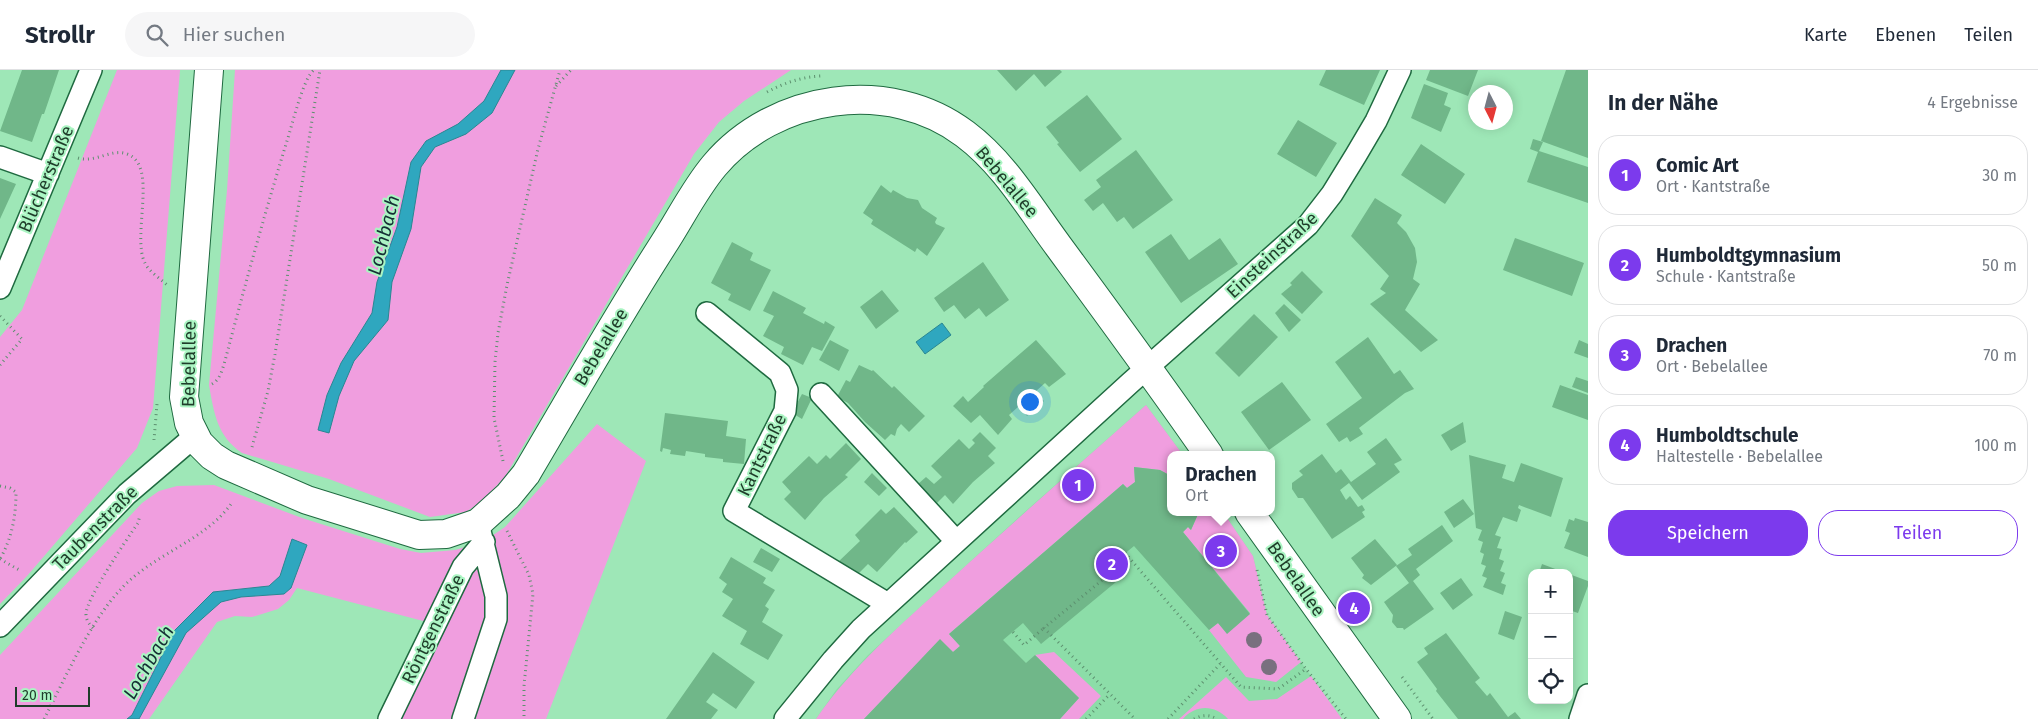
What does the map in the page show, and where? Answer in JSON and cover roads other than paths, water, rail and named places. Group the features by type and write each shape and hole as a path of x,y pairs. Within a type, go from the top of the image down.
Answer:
{"main road":[{"name":"Bebelallee","path":"209,70 184,397 187,413 195,436 212,456 226,466 307,500 418,535 481,532 526,474 651,265 715,165 742,139 757,128 792,112 828,102 863,100 902,106 933,116 967,136 991,158 1011,182 1148,367 1206,451"},
{"name":"Bebelallee","path":"1252,516 1397,719"}],"street":[{"name":"Blücherstraße","path":"0,288 91,70"},
{"name":"Einsteinstraße","path":"1148,367 1308,225 1332,194 1356,155 1376,121 1400,70"},
{"path":"0,156 48,174"},
{"name":"Kantstraße","path":"707,314 780,373 786,390 785,411 734,511 888,604"},
{"path":"786,719 833,660 861,629 1148,367"},
{"path":"821,394 956,541"},
{"name":"Taubenstraße","path":"0,626 127,494 195,436"},
{"name":"Röntgenstraße","path":"389,719 481,532"},
{"name":"Röntgenstraße","path":"463,719 496,619 496,596 481,532"},
{"path":"1580,719 1588,695"}],"water":[{"path":"501,70 515,70 492,113 466,134 435,147 421,167 411,229 392,282 388,320 354,361 339,396 329,433 318,430 327,395 341,363 372,313 377,282 397,227 411,162 426,141 458,124 484,101"},
{"path":"942,323 951,335 925,354 916,342"},
{"path":"292,539 307,545 291,588 284,594 241,597 221,602 186,633 139,719 127,719 132,715 174,631 213,592 269,586 280,576"}],"place":[{"name":"Comic Art","path":"1078,485"},
{"name":"Drachen","path":"1221,551"},
{"name":"Humboldtgymnasium","path":"1112,564"},
{"name":"Humboldtschule","path":"1354,608"}],"water label":[{"name":"Lochbach","path":"383,235"},
{"name":"Lochbach","path":"148,662"}]}
